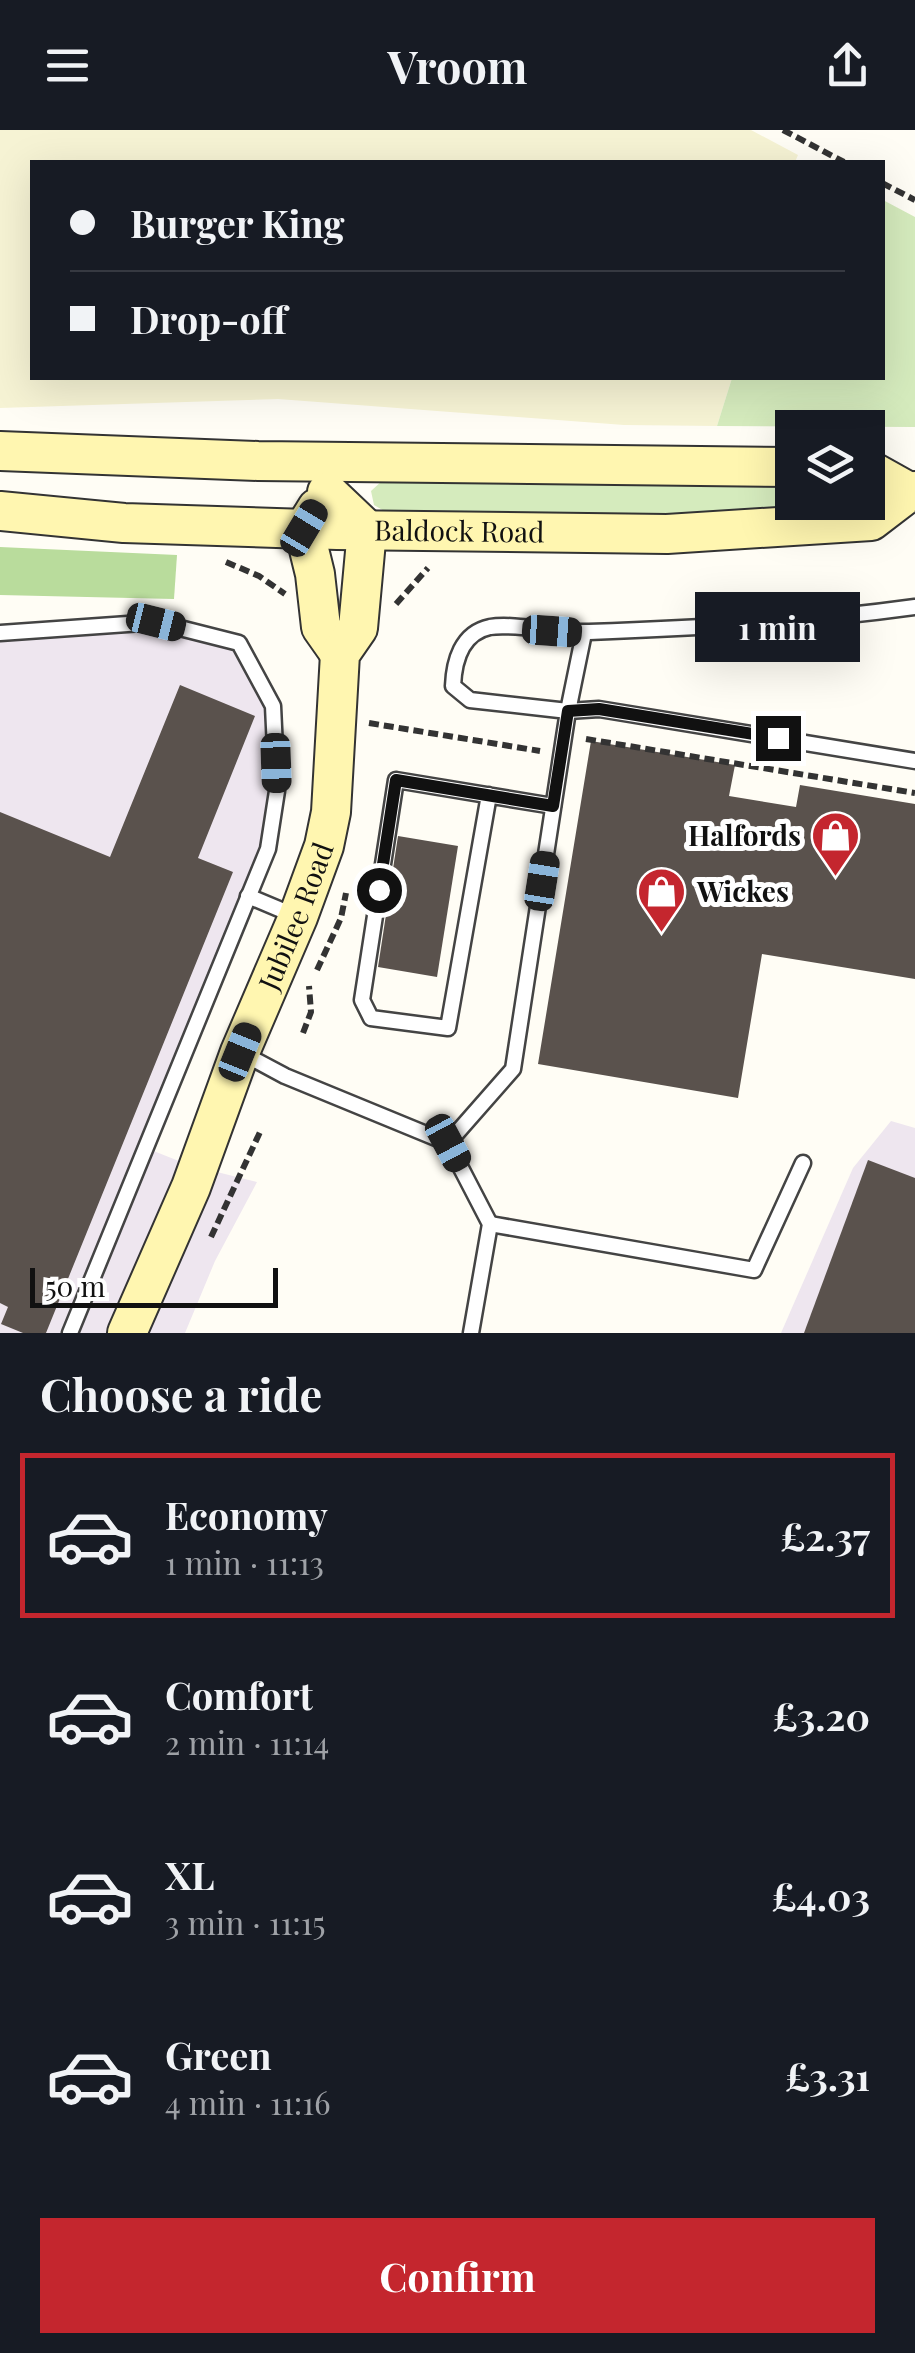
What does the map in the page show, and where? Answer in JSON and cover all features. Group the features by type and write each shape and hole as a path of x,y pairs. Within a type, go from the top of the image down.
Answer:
{"main road":[{"path":"0,451 327,476 775,467"},
{"path":"304,528 327,476"},
{"path":"327,476 366,530"},
{"name":"Baldock Road","path":"0,511 124,522 667,534 871,521 912,491 885,478"},
{"name":"Jubilee Road","path":"304,528 315,574 321,627 340,654"},
{"name":"Jubilee Road","path":"127,1333 191,1187 240,1052 298,918 324,846 332,812 340,654 358,628 366,530"}],"lane":[{"path":"915,608 831,618 584,633 490,627 464,644 454,661 452,686 470,700 568,711 599,709 915,761"},
{"path":"0,650 3,633 156,622 239,644 273,706 276,792 268,848 70,1333"},
{"path":"448,1143 513,1068 568,711 584,633"},
{"path":"489,795 448,1028 371,1018 362,1000 396,780 489,795 553,806"},
{"path":"248,896 298,918"},
{"path":"240,1052 285,1076 448,1143 490,1224 471,1333"},
{"path":"490,1224 754,1270 803,1162"}],"path":[{"path":"783,130 840,160"},
{"path":"885,185 915,200"},
{"path":"390,612 428,568"},
{"path":"361,722 578,758 582,738 915,793"}],"shaded area":[{"path":"0,130 751,130 798,155 796,160 30,160 30,380 731,380 717,426 624,425 278,399 0,408"},
{"path":"156,622 239,643 273,706 277,791 268,849 146,1148 189,1165 257,1182 215,1261 185,1333 0,1333 0,633"},
{"path":"891,1121 915,1128 915,1333 781,1333 853,1168"}],"green space":[{"path":"885,201 915,217 915,427 885,427 885,410 775,410 775,426 717,426 731,380 885,380"},
{"path":"383,480 775,485 775,508 708,515 569,518 386,512 374,505 371,491"},
{"path":"0,547 177,555 174,599 0,595"}],"building":[{"path":"180,685 255,716 198,858 233,872 46,1333 23,1333 1,1324 8,1307 0,1303 0,812 110,857"},
{"name":"Wickes","path":"591,741 735,765 729,796 796,807 800,785 915,804 915,979 762,954 738,1098 538,1064"},
{"path":"398,836 458,846 437,977 378,967"},
{"path":"868,1160 915,1178 915,1333 804,1333"}],"place":[{"name":"Halfords","path":"836,878"},
{"name":"Wickes","path":"662,934"}],"route":[{"path":"379,890 396,780 553,806 568,711 599,709 778,738"}]}
